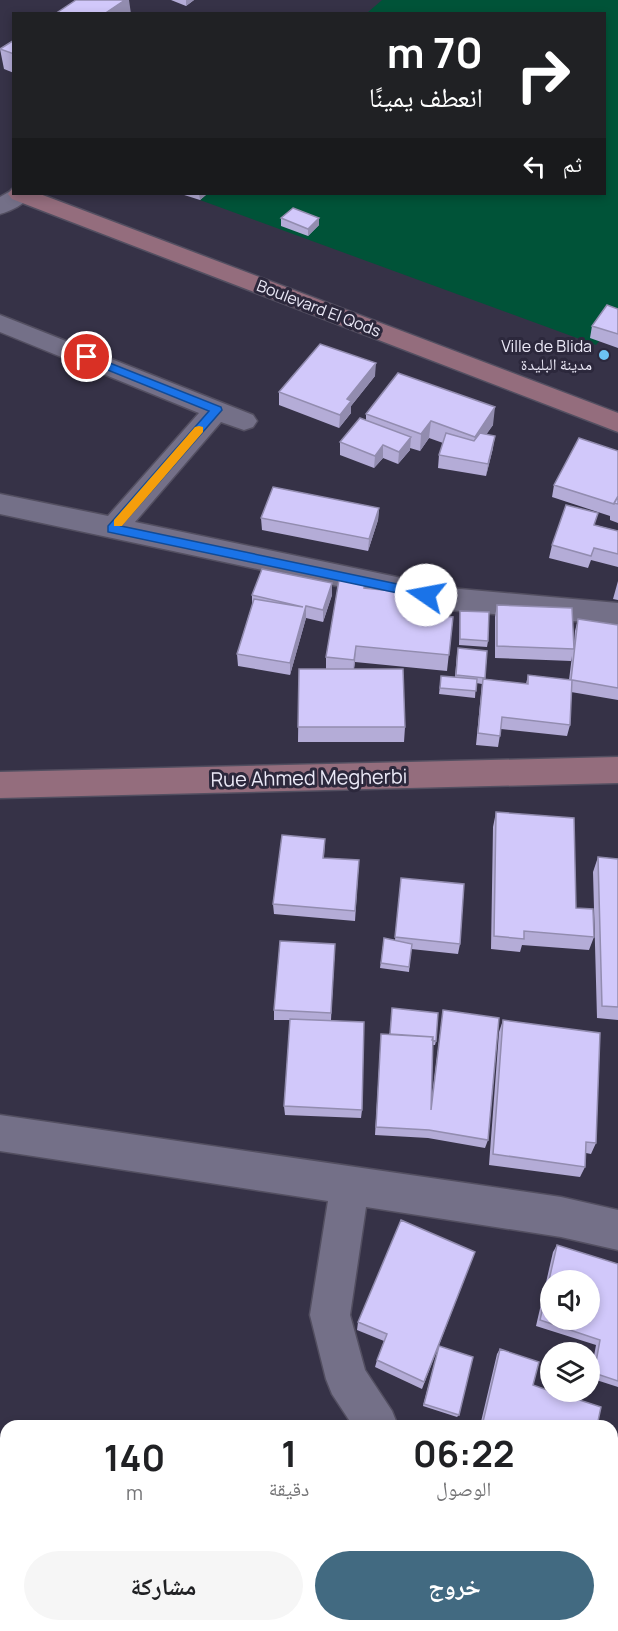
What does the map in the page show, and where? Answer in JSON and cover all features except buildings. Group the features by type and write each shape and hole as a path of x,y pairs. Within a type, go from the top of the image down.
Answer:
{"main road":[{"name":"Boulevard El Qods","path":"23,195 618,423"},
{"name":"Rue Ahmed Megherbi","path":"0,785 618,770"}],"street":[{"path":"0,207 18,195"},
{"path":"0,322 244,421"},
{"path":"112,529 217,410"},
{"path":"0,504 449,599 618,614"},
{"path":"0,1133 561,1217 618,1230"},
{"path":"350,1185 330,1316 346,1379 373,1420"}],"green space":[{"path":"382,0 618,0 618,318 596,345 200,200 206,195 606,195 606,12 368,12"}],"slow traffic":[{"path":"118,523 199,430"}],"place":[{"name":"Ville de Blida مدينة البليدة","path":"604,355"}],"route":[{"path":"87,357 217,410 112,529 426,595"}]}
